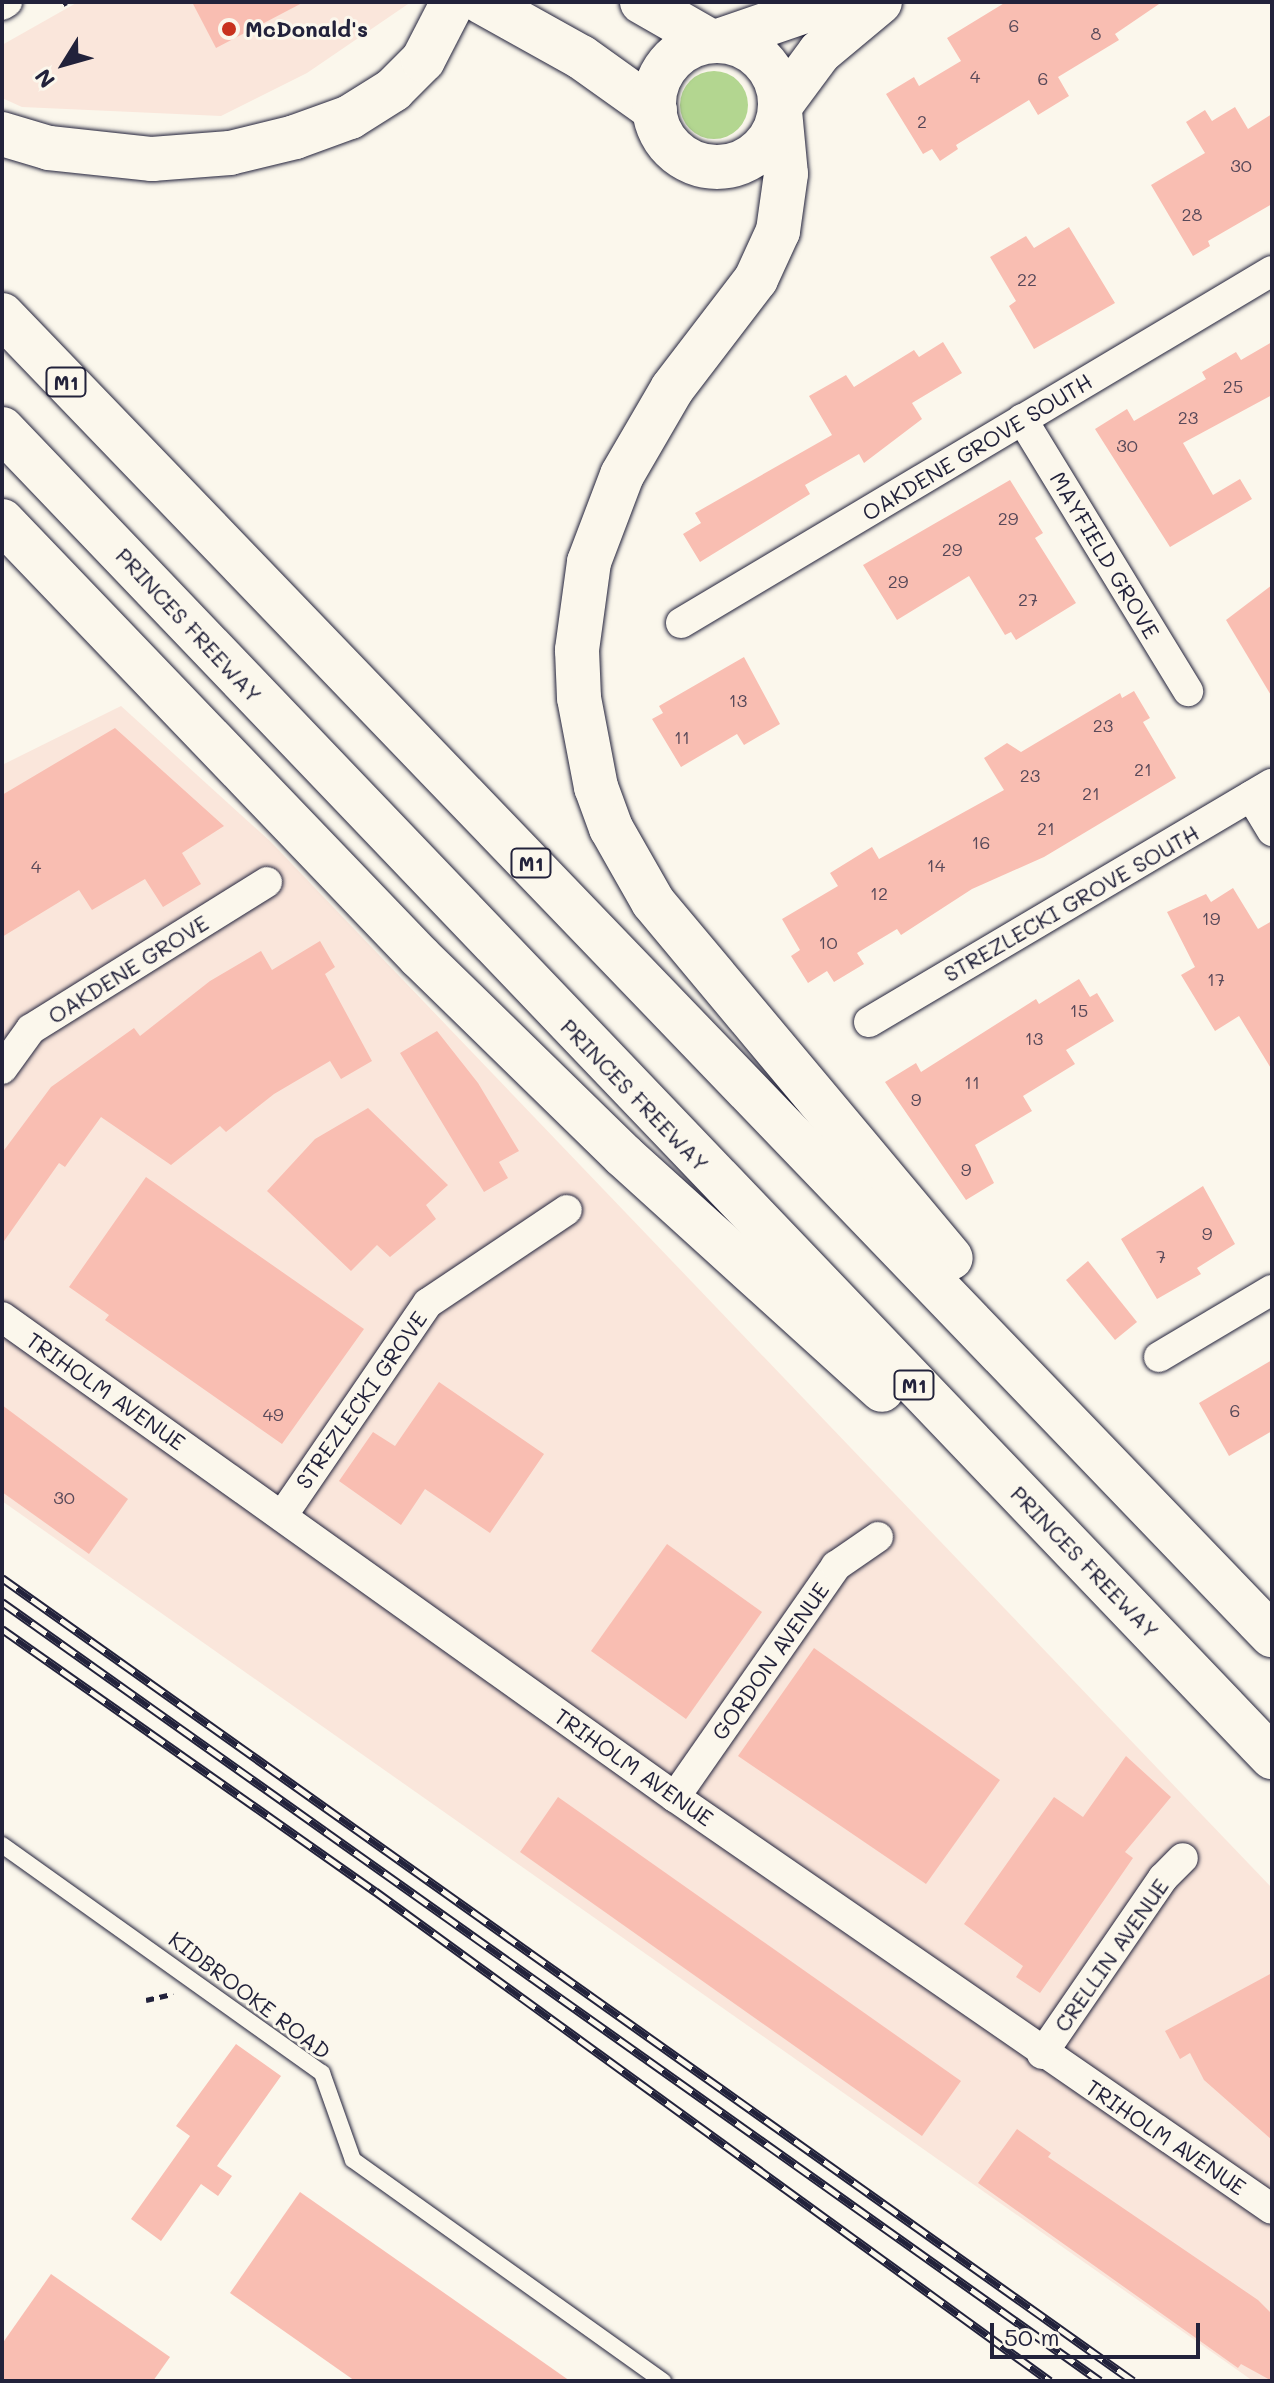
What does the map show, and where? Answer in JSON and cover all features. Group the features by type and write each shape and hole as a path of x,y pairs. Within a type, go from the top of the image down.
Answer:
{"main road":[{"path":"2,134 49,148 152,159 230,153 295,137 350,117 393,90 429,51 453,2"},
{"path":"482,2 581,57 655,110"},
{"path":"642,2 714,41 742,46 763,60 776,82 786,174 773,245 744,297 647,427 622,475 589,562 581,609 578,686 596,787 629,864 675,931 1169,1526"},
{"path":"831,2 687,48 668,64 657,86 655,110 671,146 690,160 715,167 755,155 769,140 780,109 820,52 880,2"},
{"name":"M1","path":"2,315 1272,1635"},
{"name":"PRINCES FREEWAY","path":"2,429 1272,1757"},
{"path":"2,521 442,979 624,1156 1205,1686"}],"street":[{"name":"OAKDENE GROVE SOUTH","path":"681,623 1272,271"},
{"name":"MAYFIELD GROVE","path":"1022,419 1188,691"},
{"path":"1262,790 1272,831"},
{"name":"STREZLECKI GROVE SOUTH","path":"869,1022 1262,790"},
{"name":"OAKDENE GROVE","path":"4,1063 31,1029 267,882"},
{"name":"STREZLECKI GROVE","path":"282,1516 428,1303 567,1210"},
{"path":"1159,1357 1272,1290"},
{"name":"TRIHOLM AVENUE","path":"2,1317 675,1797 1042,2054 1272,2209"},
{"name":"GORDON AVENUE","path":"675,1797 836,1566 878,1537"},
{"name":"CRELLIN AVENUE","path":"1042,2054 1163,1878 1183,1858"}],"lane":[{"name":"KIDBROOKE ROAD","path":"2,1845 322,2073 353,2160 663,2381"}],"shaded area":[{"path":"78,2 411,2 307,73 221,116 22,107 2,98 2,45"},
{"path":"121,706 271,842 1272,1888 1272,2381 1253,2381 2,1501 2,765"}],"green space":[{"path":"714,71 738,81 748,105 738,129 714,139 690,129 680,105 690,81"}],"building":[{"name":"McDonald's","path":"192,2 304,2 216,48"},
{"path":"1006,2 1162,2 1115,34 1119,40 1058,77 1069,96 1038,115 1029,100 956,145 958,149 940,161 932,149 923,154 886,94 914,77 919,86 961,61 947,38"},
{"path":"1235,107 1248,129 1272,114 1272,204 1208,241 1210,246 1193,256 1151,185 1205,153 1186,122 1205,110 1212,121"},
{"path":"1069,227 1115,303 1034,349 1009,306 1016,301 990,257 1026,236 1034,248"},
{"path":"943,342 962,373 912,403 922,419 864,463 859,454 805,485 810,494 700,562 683,534 701,523 695,513 832,435 809,396 846,375 854,387 914,350 919,357"},
{"path":"1272,342 1272,395 1183,443 1213,495 1240,479 1252,499 1170,547 1095,429 1127,409 1134,421 1206,379 1202,372 1236,352 1241,360"},
{"path":"1010,480 1043,533 1035,538 1076,603 1016,640 1011,632 1005,635 969,576 897,620 863,565"},
{"path":"1272,585 1272,697 1226,620"},
{"path":"744,657 780,724 744,745 737,734 681,767 652,719 663,713 659,706"},
{"path":"1134,691 1150,718 1143,722 1176,778 1044,857 972,889 901,935 897,929 857,953 864,964 834,982 827,971 808,983 791,956 800,950 782,919 838,886 830,873 872,847 879,859 1004,790 984,758 1007,743 1021,752 1120,693 1122,698"},
{"path":"115,728 224,826 182,853 201,884 163,907 145,879 92,910 79,890 2,937 2,795"},
{"path":"1233,888 1258,929 1272,921 1272,1070 1239,1016 1215,1031 1181,975 1195,967 1167,912 1206,894 1211,902"},
{"path":"320,941 335,967 325,974 372,1061 341,1079 330,1061 274,1094 226,1132 220,1126 171,1165 101,1117 65,1167 59,1163 2,1244 2,1153 51,1087 134,1028 140,1036 210,981 261,951 272,970"},
{"path":"1079,979 1090,997 1097,993 1114,1021 1066,1050 1075,1064 1023,1096 1032,1111 975,1145 994,1183 966,1200 885,1082 916,1063 921,1072 1036,999 1039,1004"},
{"path":"437,1031 478,1083 519,1151 499,1162 508,1178 484,1192 400,1053"},
{"path":"368,1108 448,1185 426,1205 436,1219 390,1257 377,1245 351,1271 267,1191 315,1139"},
{"path":"146,1177 364,1329 282,1444 105,1320 109,1315 69,1287"},
{"path":"1203,1186 1235,1244 1197,1268 1201,1274 1157,1299 1121,1239"},
{"path":"1088,1261 1137,1322 1115,1340 1066,1280"},
{"path":"1272,1360 1272,1431 1229,1456 1199,1403"},
{"path":"439,1382 544,1454 490,1533 425,1489 401,1525 339,1481 373,1432 395,1446"},
{"path":"2,1405 128,1499 89,1554 2,1492"},
{"path":"667,1544 762,1612 686,1719 591,1651"},
{"path":"814,1648 1000,1780 926,1884 738,1756"},
{"path":"1126,1756 1171,1797 1125,1852 1133,1858 1040,1993 1016,1977 1023,1966 964,1924 1054,1797 1083,1817"},
{"path":"558,1797 961,2081 922,2136 520,1852"},
{"path":"1272,1973 1272,2140 1204,2080 1190,2053 1180,2059 1165,2031"},
{"path":"236,2044 281,2076 217,2166 232,2176 218,2196 201,2184 161,2241 131,2219 190,2136 176,2126"},
{"path":"1017,2129 1051,2153 1048,2157 1258,2300 1272,2314 1272,2381 1241,2364 1238,2368 978,2183"},
{"path":"300,2192 570,2381 355,2381 230,2293"},
{"path":"51,2274 170,2357 153,2381 2,2381 2,2344"}],"railway":[{"path":"2,1578 1133,2381"},
{"path":"2,1602 1100,2381"},
{"path":"2,1629 375,1891 1050,2381"}],"place":[{"name":"McDonald's","path":"229,29"}]}
